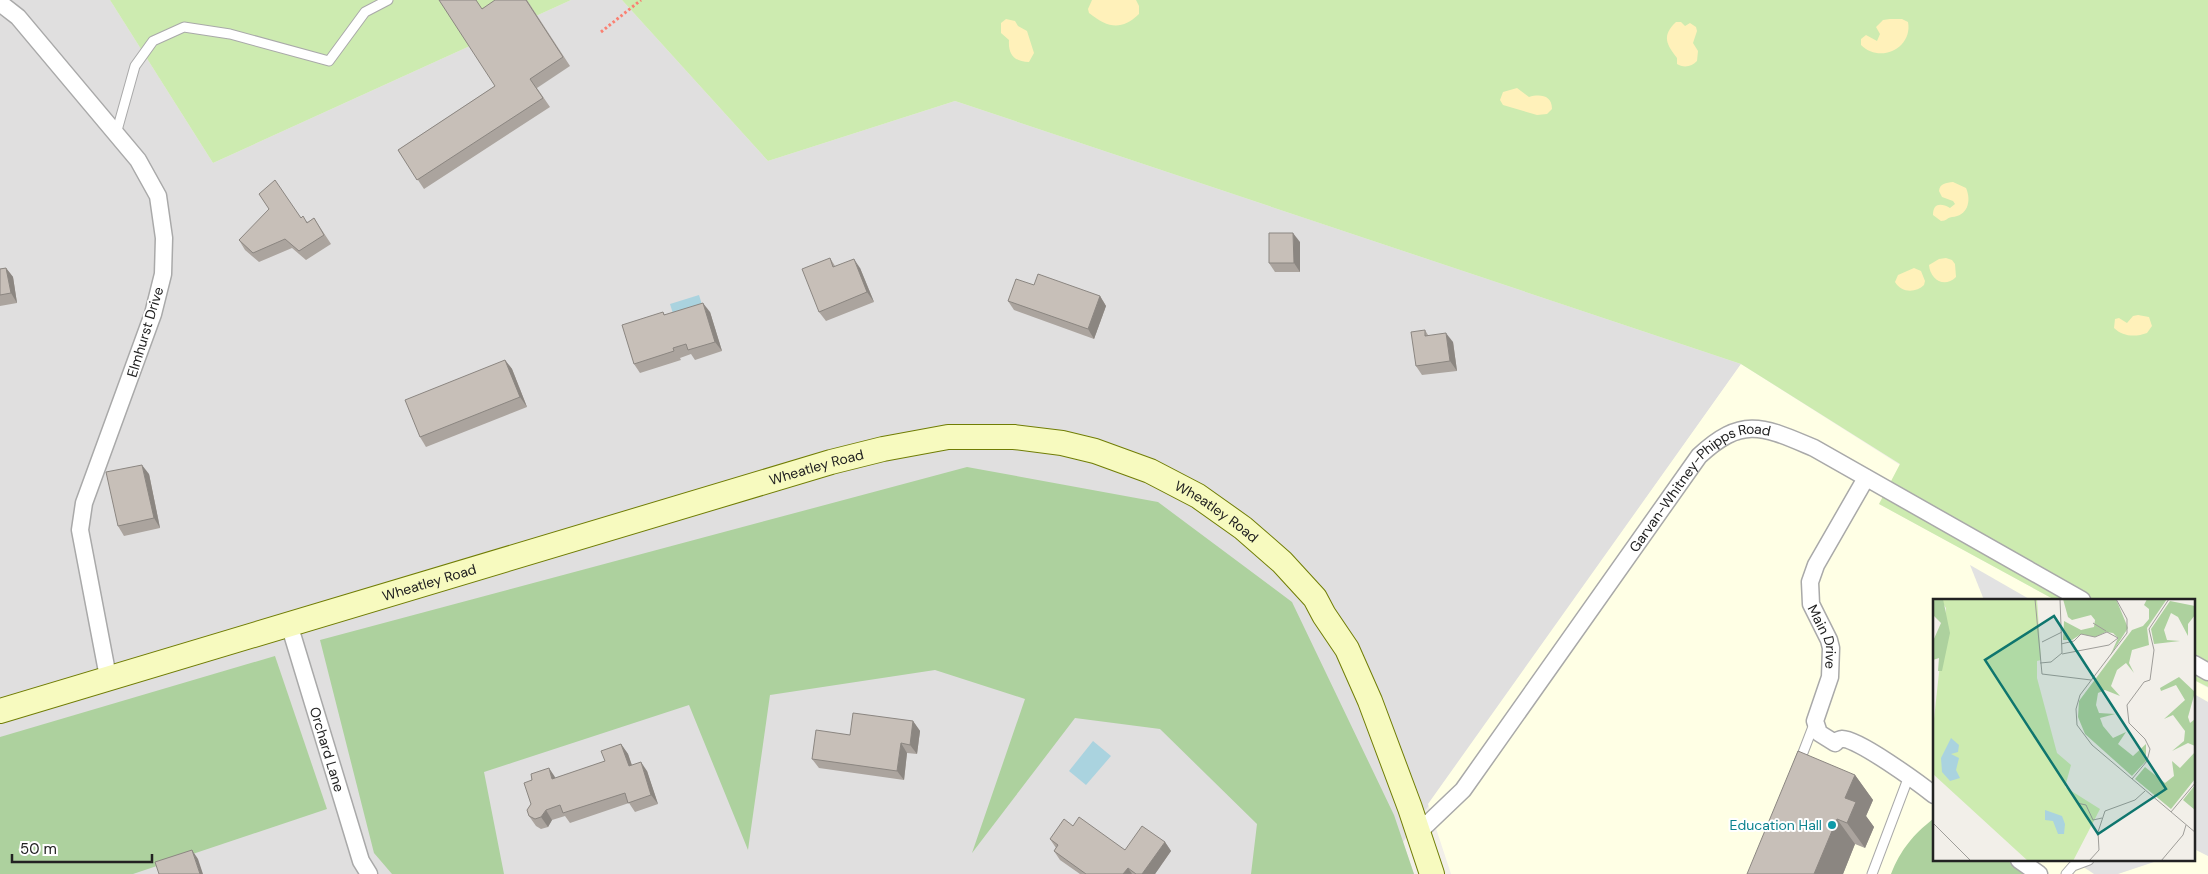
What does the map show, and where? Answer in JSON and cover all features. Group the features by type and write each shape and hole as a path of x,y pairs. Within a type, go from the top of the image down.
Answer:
{"main road":[{"name":"Wheatley Road","path":"0,711 108,677 817,466 883,449 948,437 1014,437 1062,443 1095,451 1150,471 1198,496 1243,528 1282,562 1315,598 1347,649 1370,701 1432,874"}],"street":[{"name":"Elmhurst Drive","path":"0,3 18,17 138,160 158,196 164,238 162,274 153,314 84,503 80,530 108,677"},
{"name":"Garvan-Whitney-Phipps Road","path":"1418,832 1463,790 1699,456 1712,444 1734,431 1757,428 1768,429 1814,448 2080,599"},
{"name":"Main Drive","path":"1815,721 1830,677 1831,648 1811,604 1810,582 1816,565 1866,478"},
{"name":"Orchard Lane","path":"289,624 361,861 369,874"},
{"path":"2196,665 2208,672"},
{"path":"1815,721 1819,733 1835,743 1840,739 1848,739 1866,748 1933,794"},
{"path":"2022,862 2039,874"}],"lane":[{"path":"116,134 135,66 153,41 184,27 230,34 329,61 365,12 388,0"},
{"path":"1794,774 1815,721"},
{"path":"1872,874 1909,776"},
{"path":"2066,874 2073,866 2084,862"}],"path":[{"path":"600,32 641,0"}],"shaded area":[{"path":"0,0 110,0 213,163 571,0 622,0 768,161 955,101 1741,364 1403,842 1414,874 0,874"},
{"path":"1741,364 1900,465 1879,504 2053,599 1933,599 1933,862 2196,862 2196,681 2208,688 2208,874 1451,874 1428,804"},
{"path":"1970,565 2029,599 1984,599"},
{"path":"2196,695 2208,702 2208,856 2196,850"},
{"path":"2076,862 2154,862 2118,874 2094,874"}],"green space":[{"path":"110,0 571,0 213,163"},
{"path":"622,0 2208,0 2208,687 2196,681 2196,599 2053,599 1879,504 1900,464 1741,364 955,101 768,161"},
{"path":"967,467 1158,502 1292,602 1394,815 1414,874 1251,874 1257,824 1160,729 1075,718 972,853 1025,699 935,670 770,695 748,850 689,705 484,772 504,874 392,874 374,853 320,640"},
{"path":"275,656 327,809 133,874 0,874 0,737"},
{"path":"1933,819 1933,862 2010,862 2025,874 1891,874 1908,843"}],"sand":[{"path":"1092,0 1136,0 1139,6 1139,14 1126,23 1114,26 1102,22 1089,13 1088,9"},
{"path":"1006,19 1015,21 1018,26 1027,31 1034,53 1029,62 1019,61 1011,53 1009,40 1001,33 1001,23"},
{"path":"1902,19 1908,22 1908,31 1900,46 1886,53 1877,53 1869,51 1861,45 1861,39 1866,35 1877,41 1880,34 1876,27 1883,20"},
{"path":"1676,22 1681,22 1685,26 1690,23 1696,27 1697,31 1693,43 1698,51 1697,61 1690,66 1677,64 1677,58 1668,45 1668,32"},
{"path":"1517,88 1529,97 1541,96 1548,98 1552,109 1547,114 1537,115 1503,105 1500,100 1503,92"},
{"path":"1953,182 1966,188 1968,193 1967,207 1961,214 1941,221 1933,215 1934,208 1938,205 1944,205 1950,208 1955,204 1953,201 1942,197 1939,191 1944,184"},
{"path":"1946,258 1952,260 1955,264 1956,277 1947,282 1938,281 1932,274 1929,265 1939,259"},
{"path":"1914,268 1921,271 1925,281 1924,285 1921,288 1909,291 1898,286 1895,282 1898,275"},
{"path":"2133,316 2149,317 2152,326 2147,333 2130,335 2121,333 2114,328 2115,319 2119,318 2127,323"}],"water":[{"path":"699,295 704,311 675,320 670,304"},
{"path":"1093,741 1111,756 1086,785 1069,771"}],"building":[{"path":"439,0 476,0 482,9 495,0 526,0 563,57 530,79 543,98 417,180 398,150 495,86"},
{"path":"275,180 301,218 303,216 307,223 314,218 324,235 299,251 285,239 253,253 239,240 269,209 259,194"},
{"path":"1269,233 1293,233 1294,263 1269,263"},
{"path":"830,258 833,267 854,259 867,292 819,312 802,269"},
{"path":"6,268 11,293 0,295 0,269"},
{"path":"1038,274 1100,296 1088,329 1008,301 1016,279 1034,285"},
{"path":"703,303 715,342 688,350 686,344 673,348 674,351 634,364 622,325 663,312 664,315"},
{"path":"1425,330 1425,336 1446,333 1450,361 1416,366 1411,332"},
{"path":"505,360 520,397 420,437 405,400"},
{"path":"142,465 154,518 118,526 106,472"},
{"path":"853,713 913,721 910,745 901,743 897,771 812,759 816,730 850,735"},
{"path":"621,744 629,766 641,762 651,795 628,803 625,793 563,813 560,805 546,810 541,817 535,819 529,816 527,810 531,804 524,783 532,780 531,774 549,768 552,779 605,761 601,751"},
{"path":"1798,751 1855,775 1845,798 1856,802 1847,823 1837,819 1814,874 1747,874"},
{"path":"1079,817 1125,850 1142,826 1165,842 1142,874 1136,874 1128,868 1123,874 1086,874 1054,851 1058,845 1050,839 1064,819 1073,826"},
{"path":"192,850 200,874 159,874 155,862"}],"place":[{"name":"Education Hall","path":"1832,825"}]}
